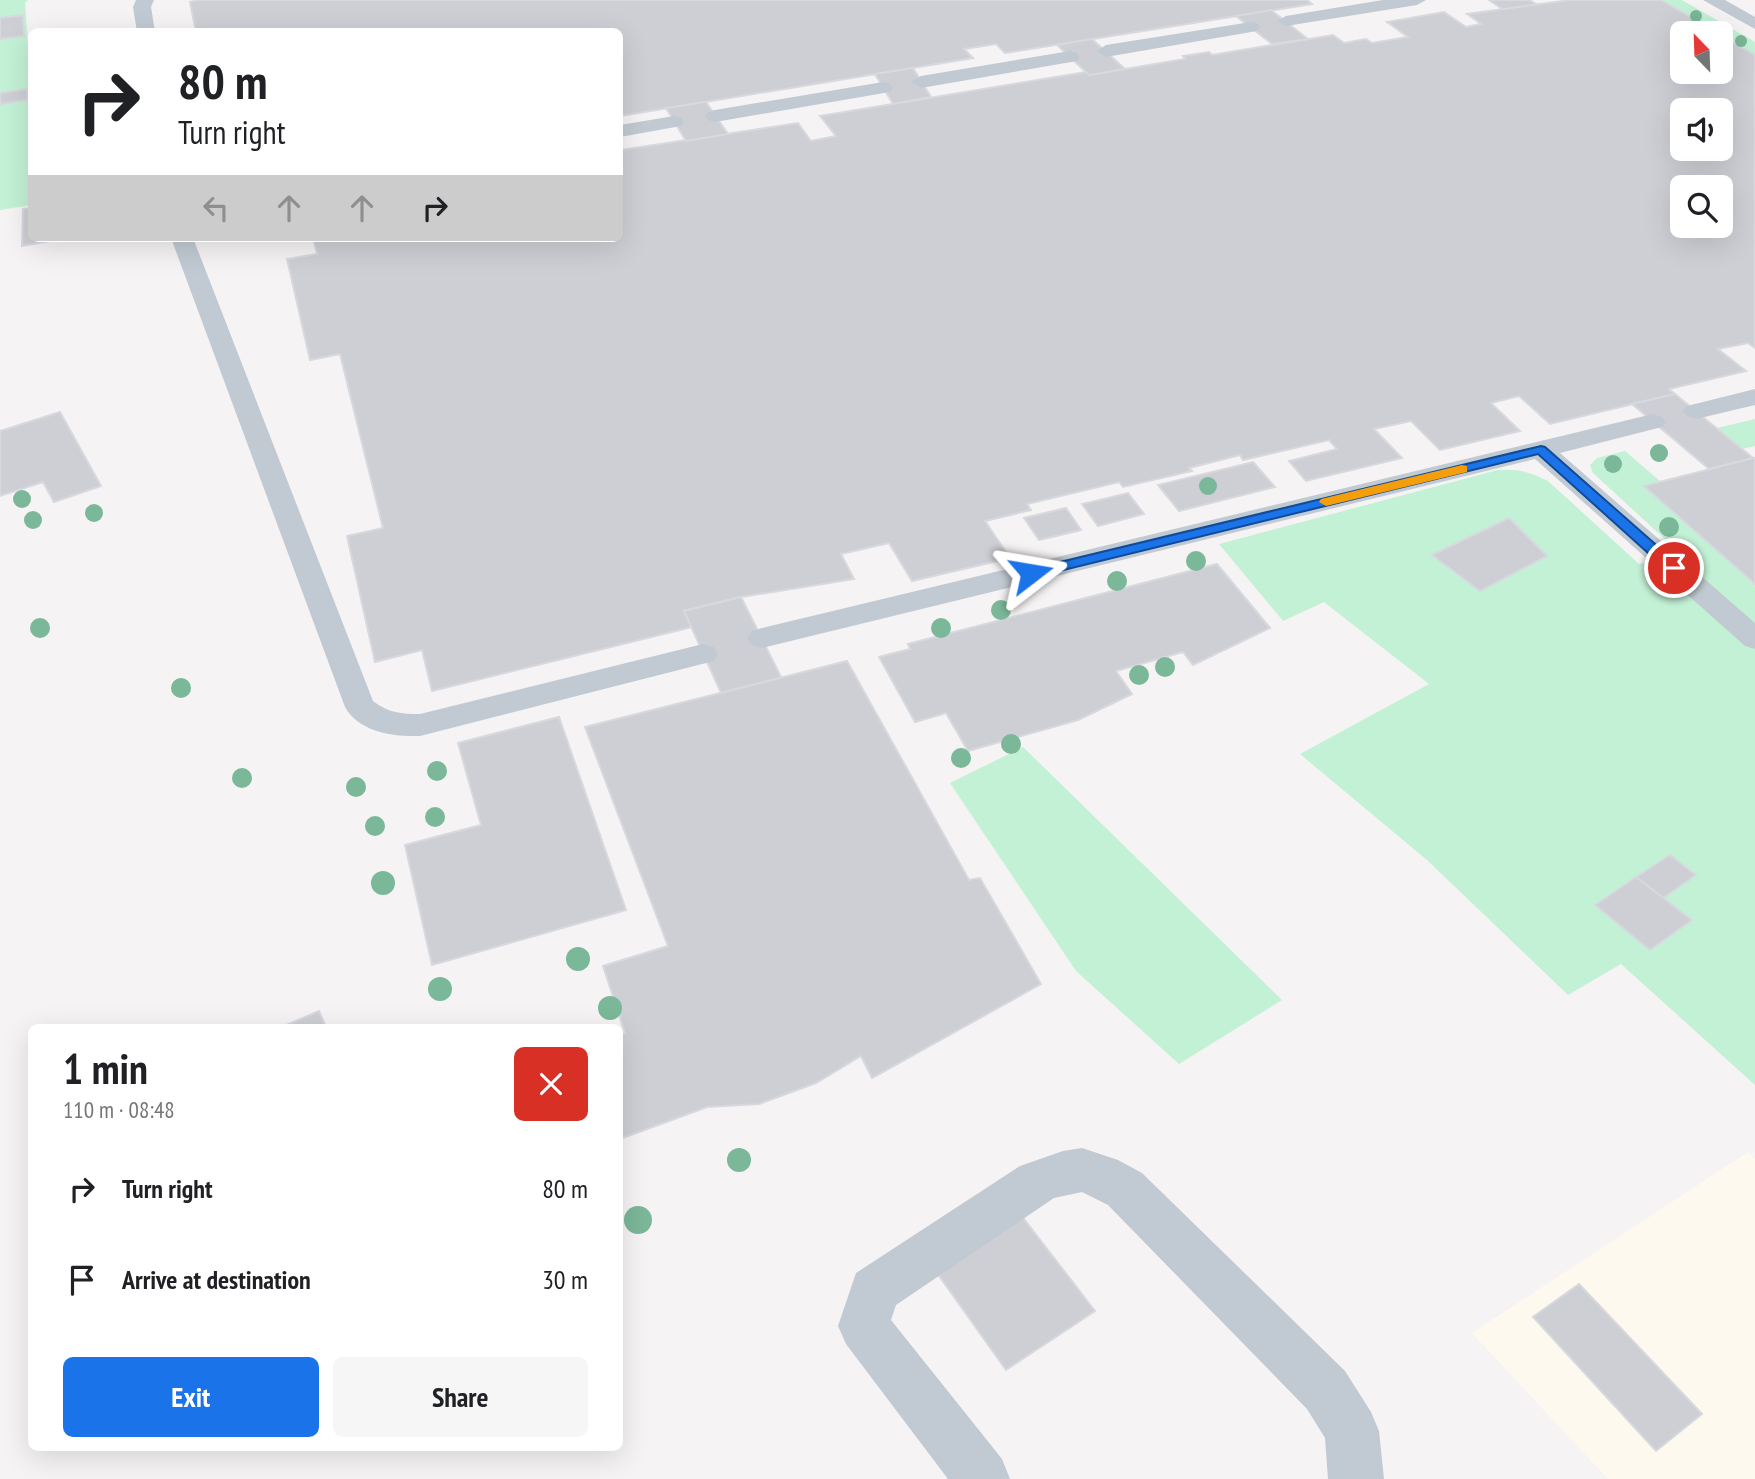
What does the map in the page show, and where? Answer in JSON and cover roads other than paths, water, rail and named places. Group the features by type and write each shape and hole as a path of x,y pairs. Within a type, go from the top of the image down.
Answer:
{"street":[{"path":"982,1479 863,1326 867,1309 874,1290 1037,1182 1066,1170 1096,1172 1125,1189 1326,1390 1352,1431 1356,1479"}],"lane":[{"path":"145,0 142,6 145,28"},
{"path":"1286,22 1377,3 1417,0"},
{"path":"1712,0 1755,24"},
{"path":"1106,51 1251,27"},
{"path":"921,82 1070,57"},
{"path":"715,116 883,88"},
{"path":"623,130 674,122"},
{"path":"184,242 360,707 370,716 401,726 420,725 704,654"},
{"path":"1696,411 1755,397"},
{"path":"762,638 1653,422"},
{"path":"1541,450 1755,639"}]}
